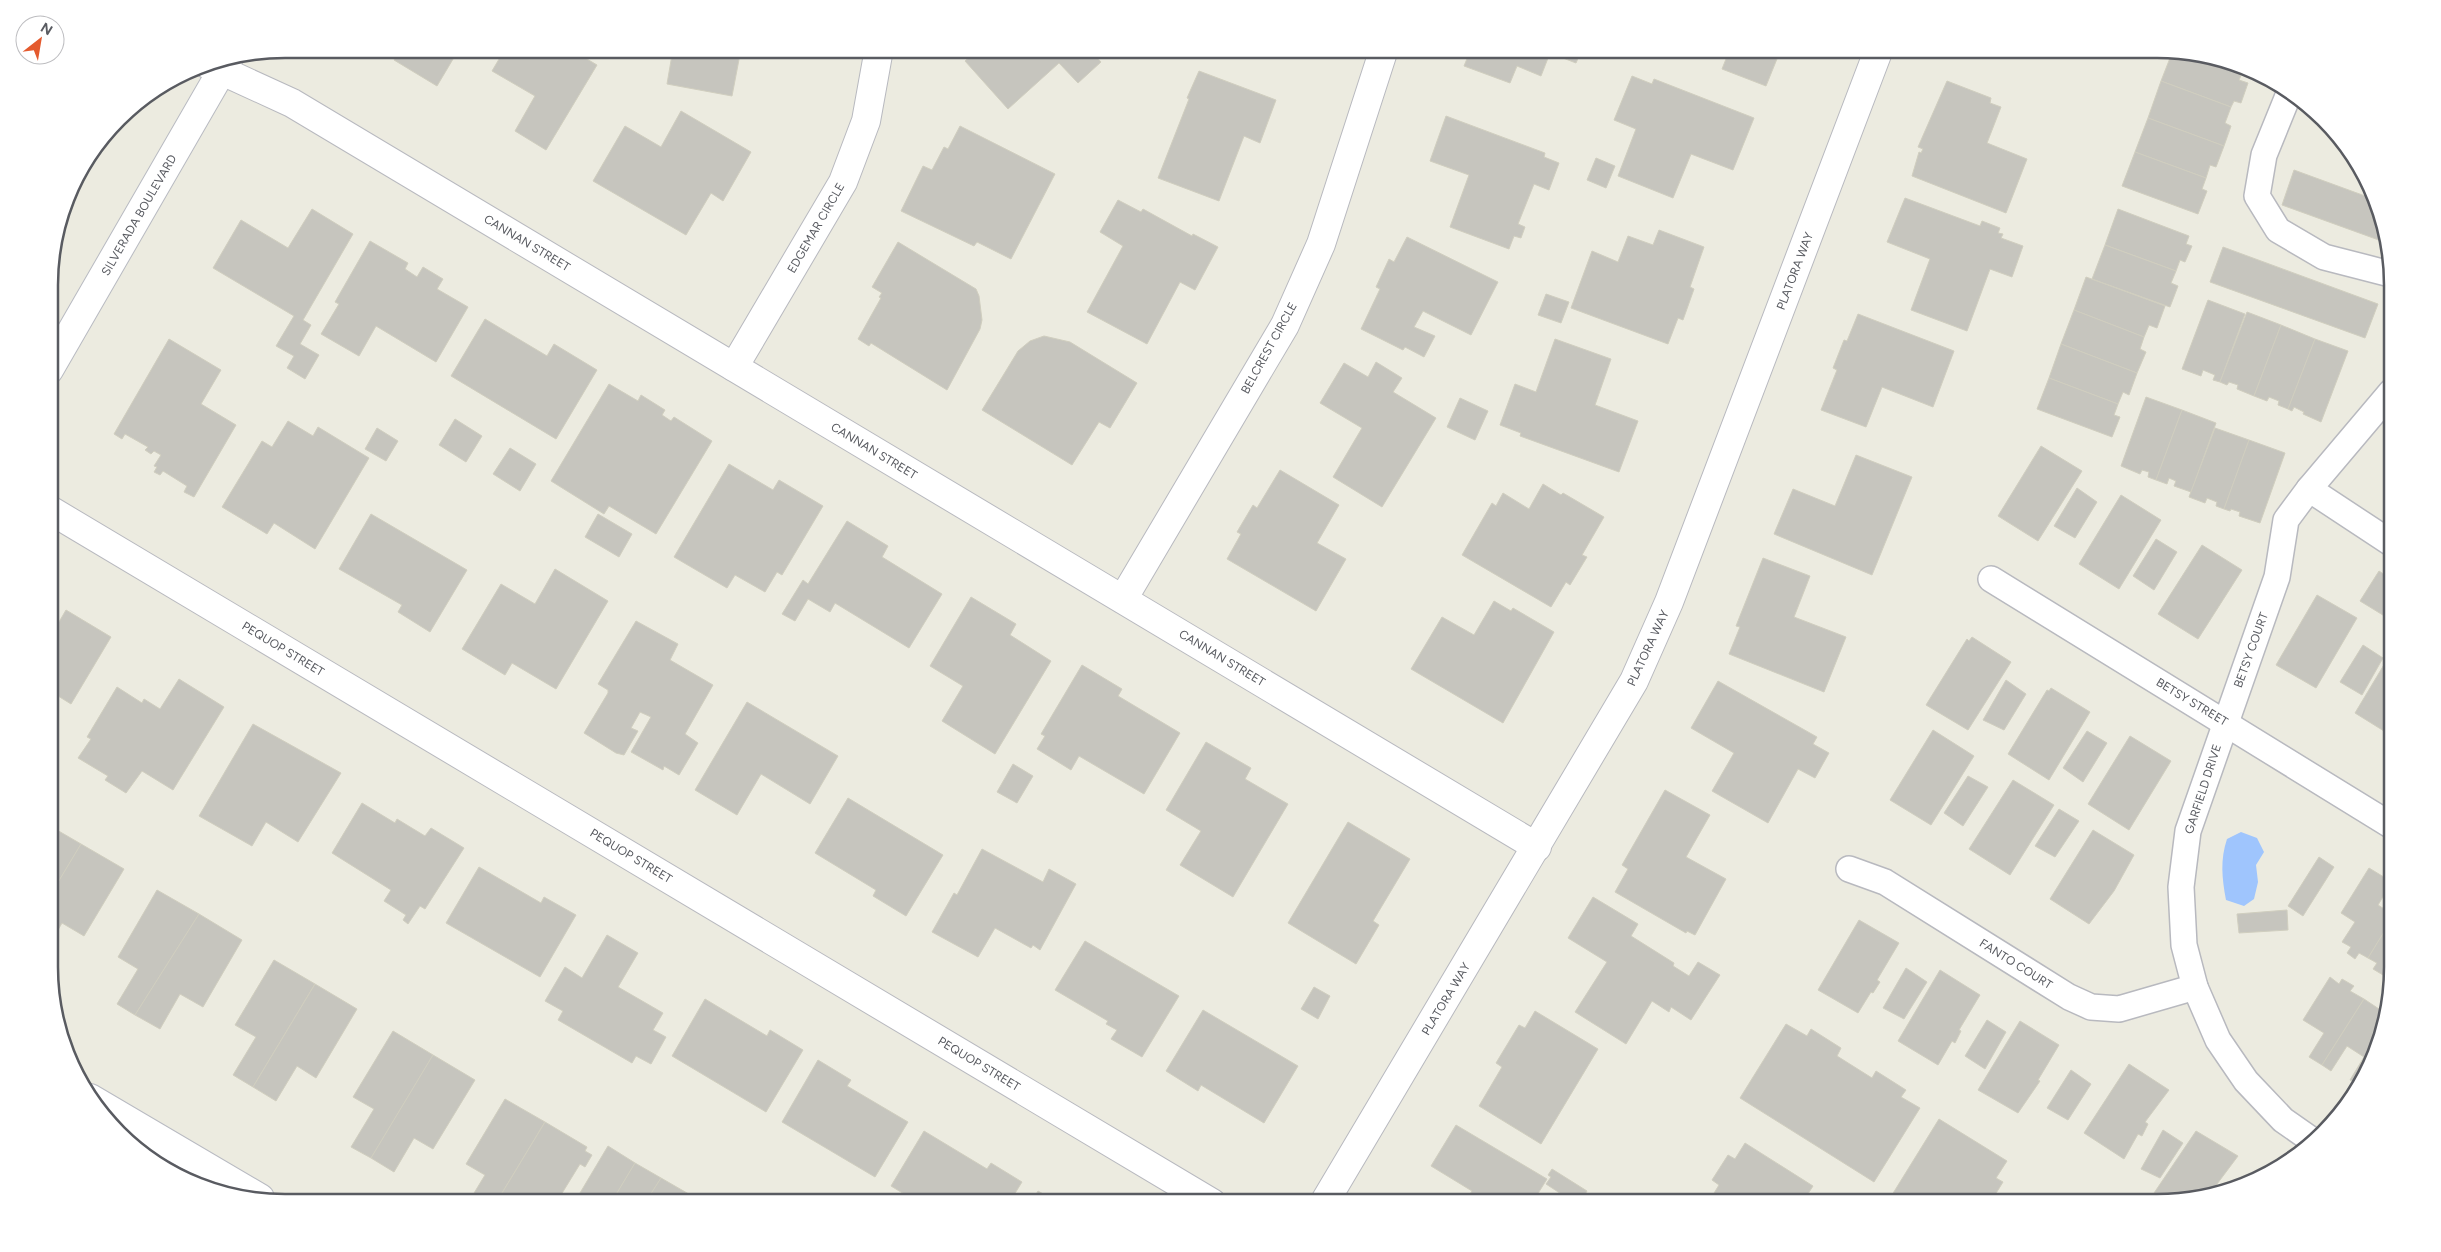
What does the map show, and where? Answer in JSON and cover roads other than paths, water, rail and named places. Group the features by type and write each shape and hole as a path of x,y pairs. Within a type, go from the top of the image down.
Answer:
{"street":[{"name":"EDGEMAR CIRCLE","path":"734,367 843,182 866,121 877,58"},
{"name":"BELCREST CIRCLE","path":"1123,599 1285,325 1321,244 1381,58"},
{"name":"PLATORA WAY","path":"1329,1195 1634,681 1669,602 1876,58"},
{"name":"CANNAN STREET","path":"221,67 292,103 1537,846"},
{"name":"SILVERADA BOULEVARD","path":"58,356 218,68"},
{"name":"PEQUOP STREET","path":"58,515 1199,1195"},
{"path":"112,1114 160,1151 245,1191"}],"lane":[{"path":"2289,100 2264,155 2257,196 2278,230 2324,257 2383,272"},
{"name":"BETSY COURT","path":"2225,723 2278,576 2286,520 2309,489 2384,400"},
{"path":"2309,489 2384,538"},
{"name":"BETSY STREET","path":"1991,580 2384,821"},
{"name":"GARFIELD DRIVE","path":"2225,723 2188,831 2181,887 2184,945 2195,987 2218,1040 2246,1081 2283,1120 2307,1137"},
{"name":"FANTO COURT","path":"1848,869 1885,882 2069,997 2091,1007 2119,1009 2195,987"}],"water":[{"path":"2241,832 2257,838 2264,852 2256,865 2258,882 2254,899 2244,906 2226,900 2222,869 2227,839"}]}
